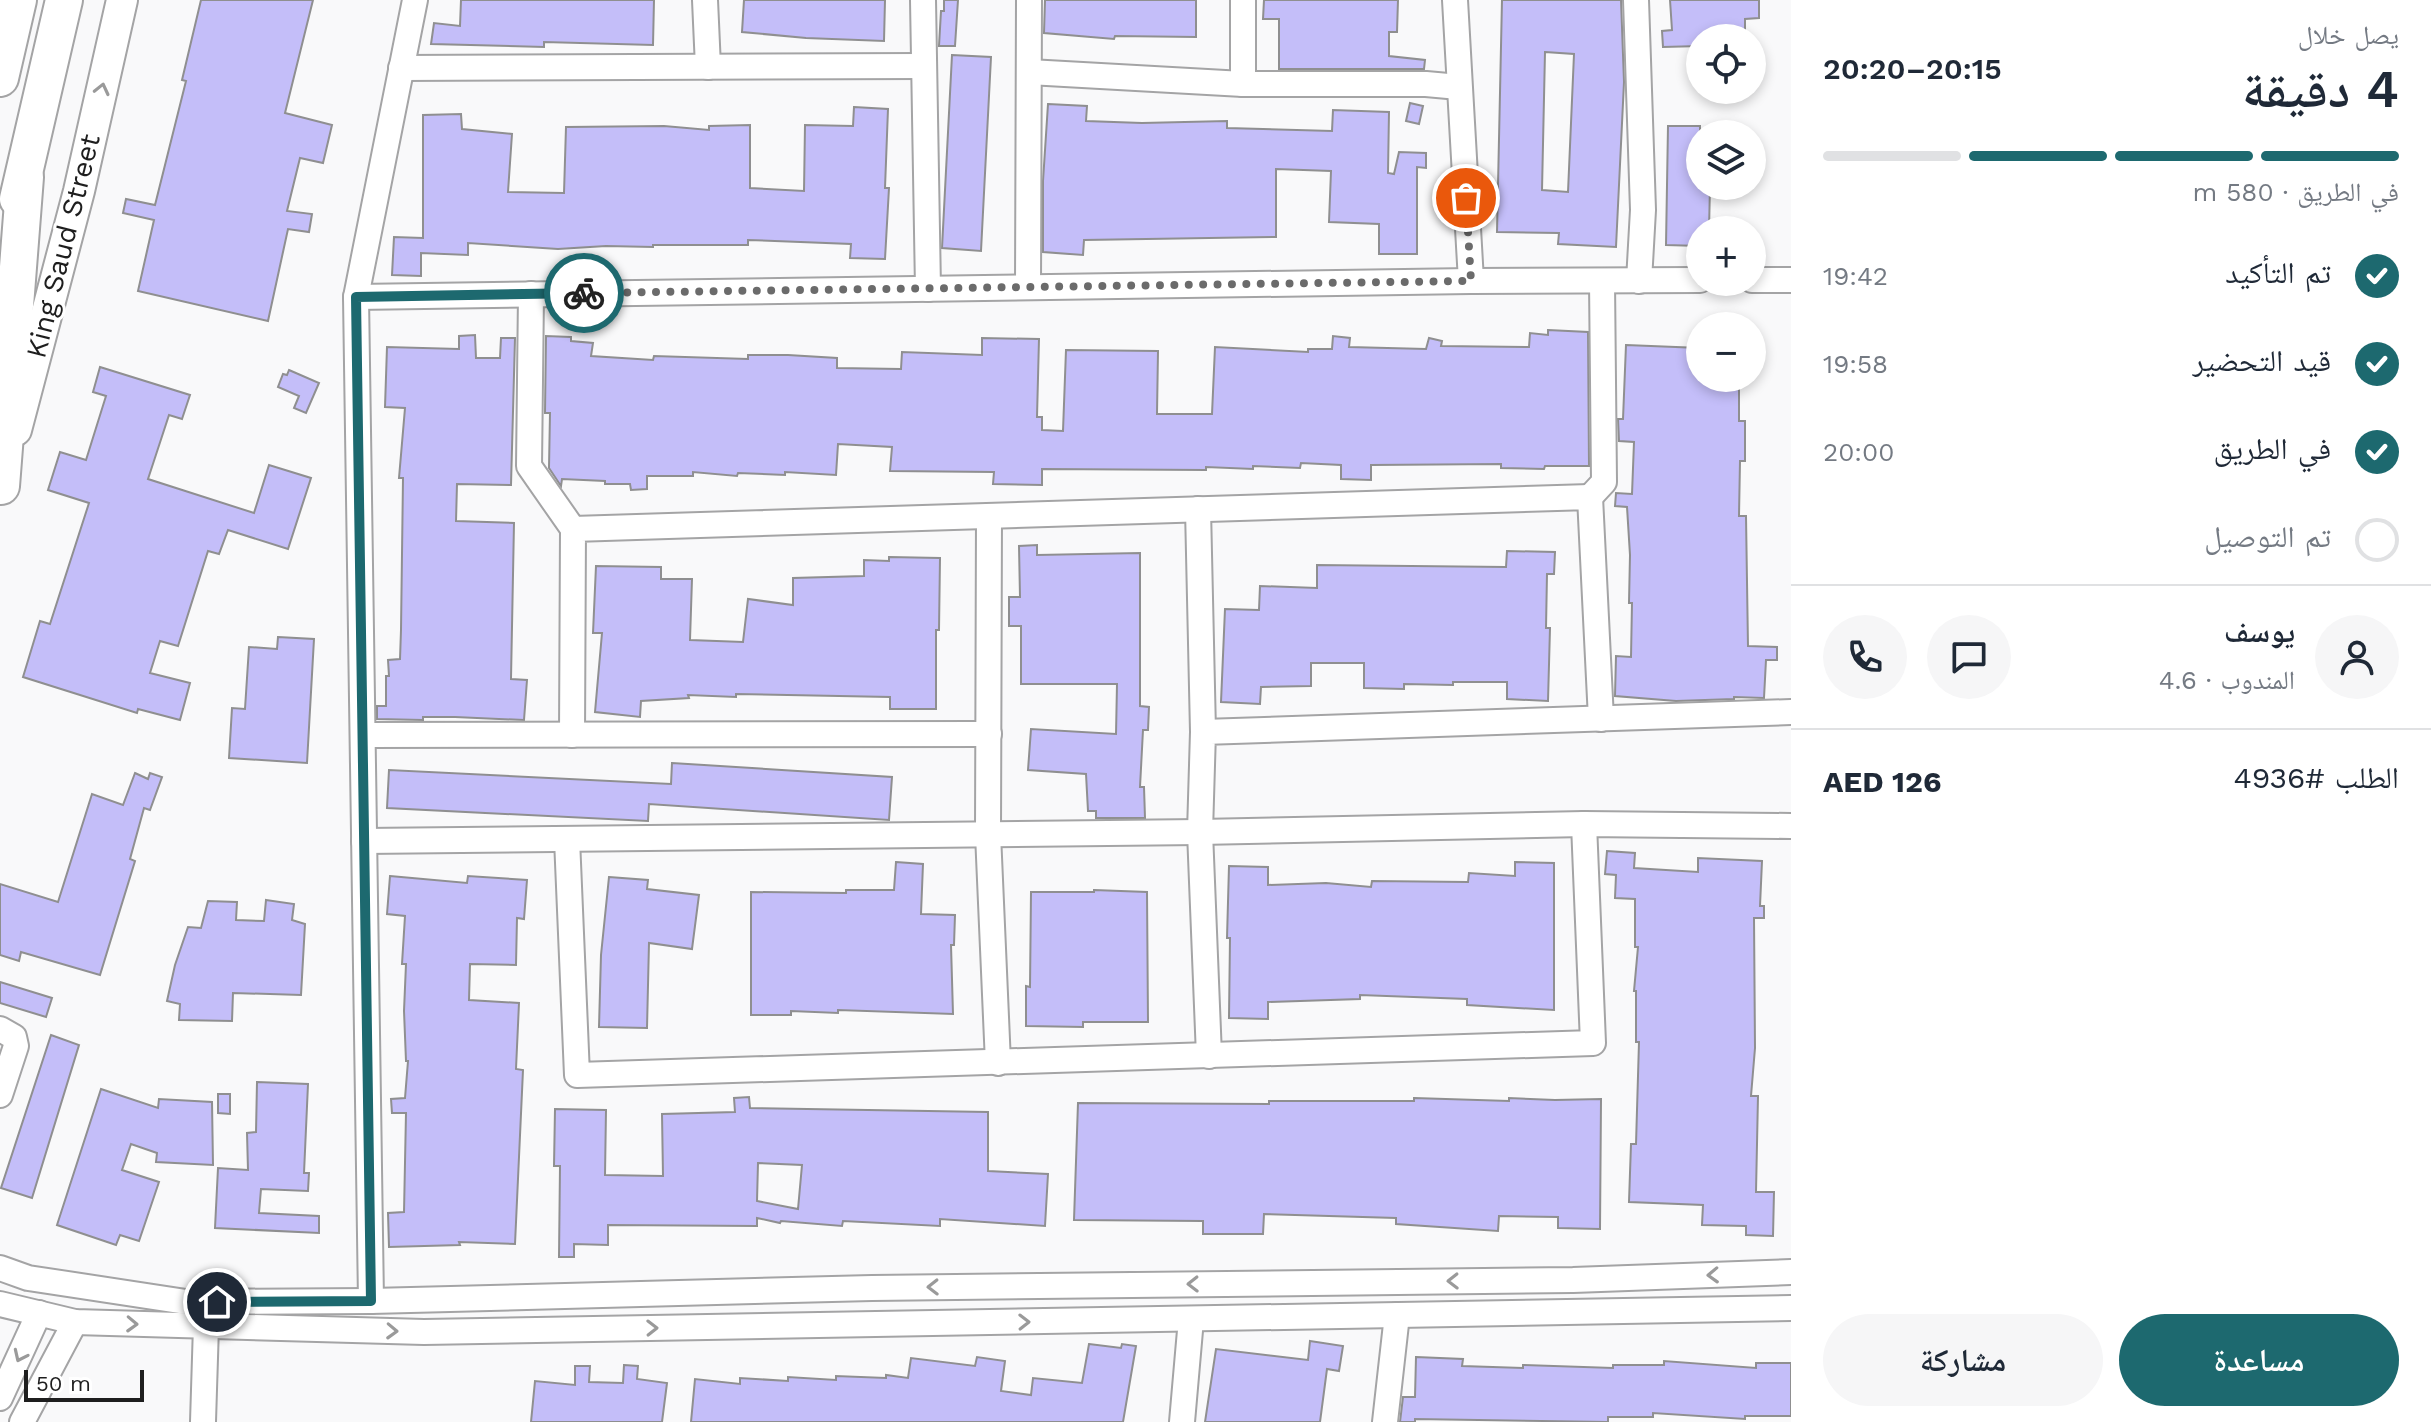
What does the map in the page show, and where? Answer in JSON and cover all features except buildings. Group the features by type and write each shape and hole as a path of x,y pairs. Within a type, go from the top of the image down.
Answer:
{"highway":[{"path":"0,78 18,0"},
{"path":"0,266 25,177 64,0"},
{"path":"0,488 25,177"}],"main road":[{"name":"King Saud Street","path":"0,488 79,191 122,0"}],"street":[{"path":"371,1301 356,297 415,0"},
{"path":"705,0 708,67"},
{"path":"923,0 928,289"},
{"path":"1028,287 1029,0"},
{"path":"1243,0 1243,84"},
{"path":"1455,0 1471,281"},
{"path":"1636,0 1643,210 1639,281"},
{"path":"401,68 924,66"},
{"path":"1029,72 1243,84 1426,84 1459,87"},
{"path":"356,297 1686,280"},
{"path":"1766,280 1791,280"},
{"path":"573,529 1590,497 1604,482 1602,281"},
{"path":"531,294 529,466 573,529 572,735"},
{"path":"1590,497 1601,719"},
{"path":"1198,509 1203,732 1200,832 1209,1056"},
{"path":"989,516 988,834 998,1063"},
{"path":"1203,732 1791,712"},
{"path":"363,735 989,734"},
{"path":"364,841 1200,832 1584,824 1791,826"},
{"path":"567,839 577,1075 1593,1043 1584,824"},
{"path":"0,1029 14,1037 16,1046 0,1095"},
{"path":"0,1268 28,1278 186,1302 371,1301 872,1288 1573,1280 1791,1272"},
{"path":"0,1304 75,1322 424,1332 1791,1308"},
{"path":"0,1398 39,1313"},
{"path":"1385,1422 1397,1315"},
{"path":"1182,1422 1191,1319"},
{"path":"22,1422 75,1322"},
{"path":"203,1422 206,1326"}],"way so far":[{"path":"584,293 1471,281 1466,198"}],"route":[{"path":"217,1302 371,1301 356,297 584,293"}]}
